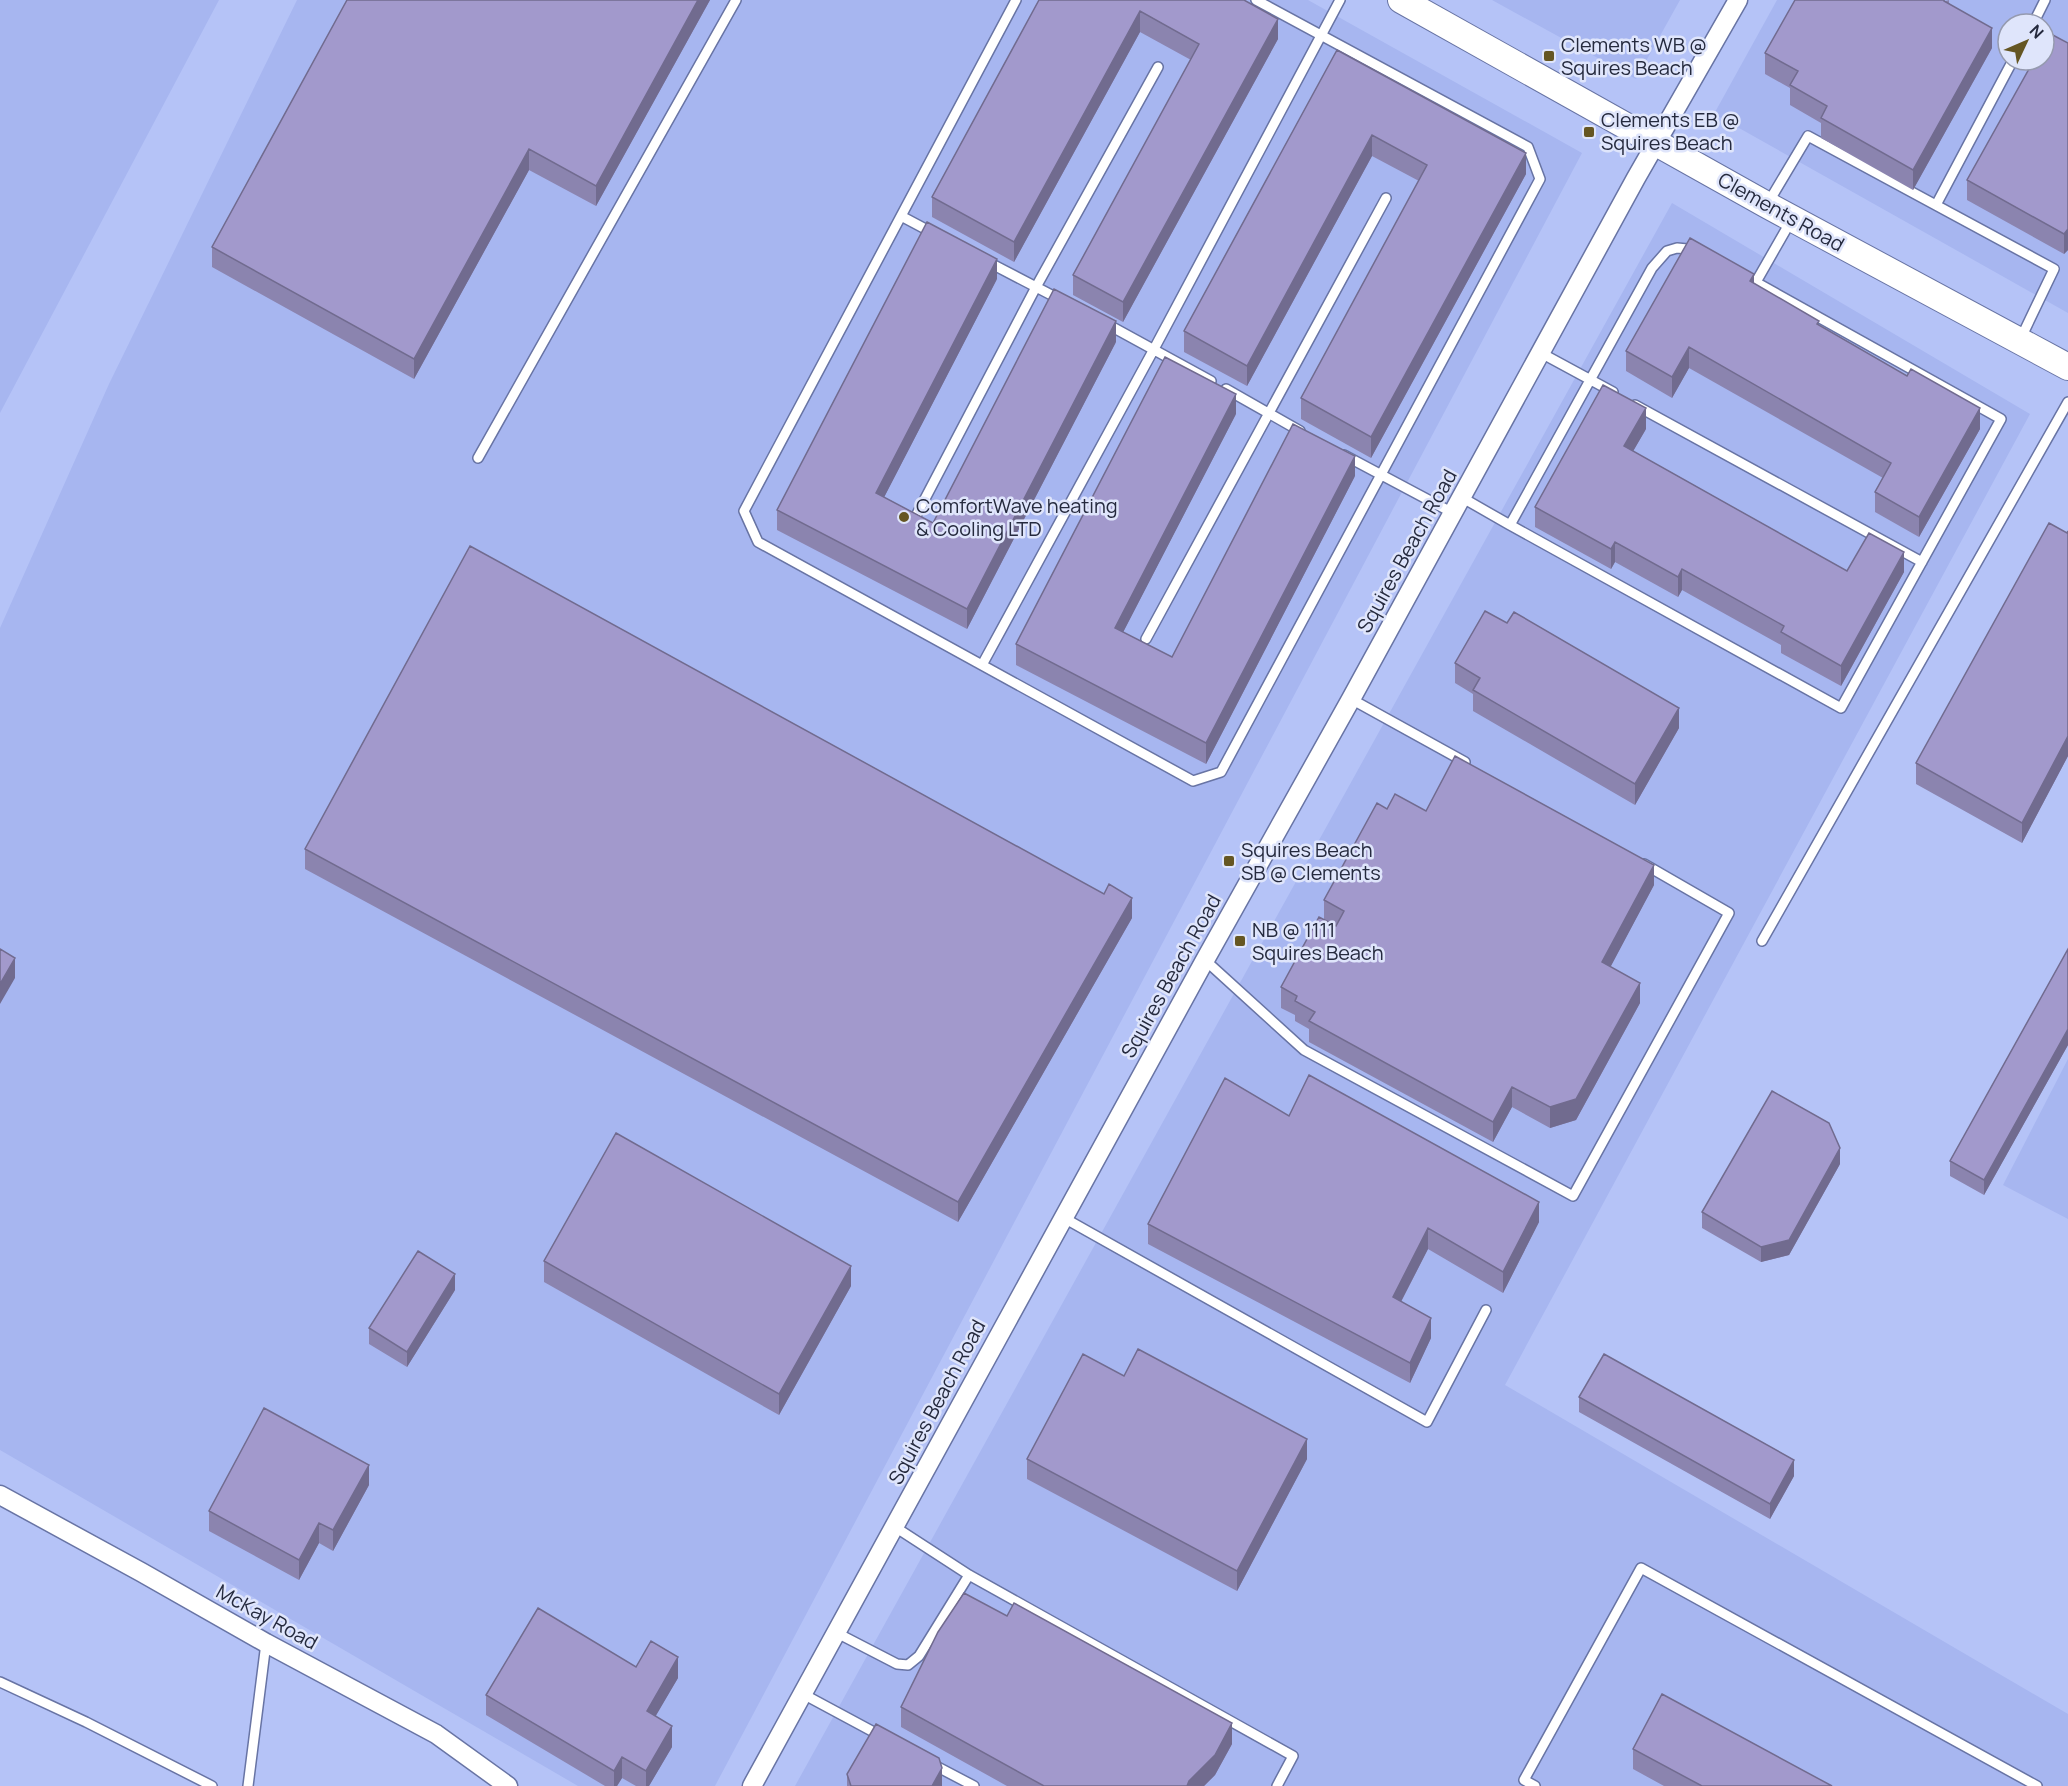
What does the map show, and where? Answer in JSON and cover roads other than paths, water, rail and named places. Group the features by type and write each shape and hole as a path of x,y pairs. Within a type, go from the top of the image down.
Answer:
{"street":[{"name":"Clements Road","path":"1401,0 1767,205 2068,367"},
{"name":"Squires Beach Road","path":"752,1786 1205,960 1352,699 1636,178 1738,0"},
{"name":"McKay Road","path":"0,1495 266,1643 436,1734 508,1786"}],"lane":[{"path":"478,458 736,0"},
{"path":"1016,0 744,511 758,542 1193,781 1221,772 1540,179 1528,147 1256,0"},
{"path":"982,665 1340,0"},
{"path":"917,514 1036,287 1158,67"},
{"path":"1936,206 2007,72"},
{"path":"1767,205 1808,136 2054,269 2019,340"},
{"path":"1146,639 1386,198"},
{"path":"901,216 942,238"},
{"path":"1756,282 1793,218"},
{"path":"1339,453 1380,476 1510,525 1841,708 2001,419 1698,250 1677,248 1667,251 1652,268 1510,525"},
{"path":"974,255 1066,303"},
{"path":"1095,318 1309,436"},
{"path":"1541,353 1621,397"},
{"path":"1762,941 2068,402"},
{"path":"1631,403 1922,562"},
{"path":"1352,699 1475,768"},
{"path":"1205,960 1304,1050 1573,1196 1729,913 1638,861"},
{"path":"1064,1218 1427,1422 1486,1310"},
{"path":"895,1527 969,1575 1293,1756 1277,1786"},
{"path":"1535,1786 1524,1780 1641,1568 2037,1786"},
{"path":"837,1633 897,1664 908,1665 920,1656 969,1575"},
{"path":"248,1786 266,1643"},
{"path":"0,1682 86,1722 212,1786"},
{"path":"803,1694 893,1743"},
{"path":"923,1759 974,1786"}],"place":[{"name":"Clements WB @ Squires Beach","path":"1549,56"},
{"name":"Clements EB @ Squires Beach","path":"1589,132"},
{"name":"ComfortWave heating & Cooling LTD","path":"904,517"},
{"name":"Squires Beach SB @ Clements","path":"1229,861"},
{"name":"NB @ 1111 Squires Beach","path":"1240,941"}]}
